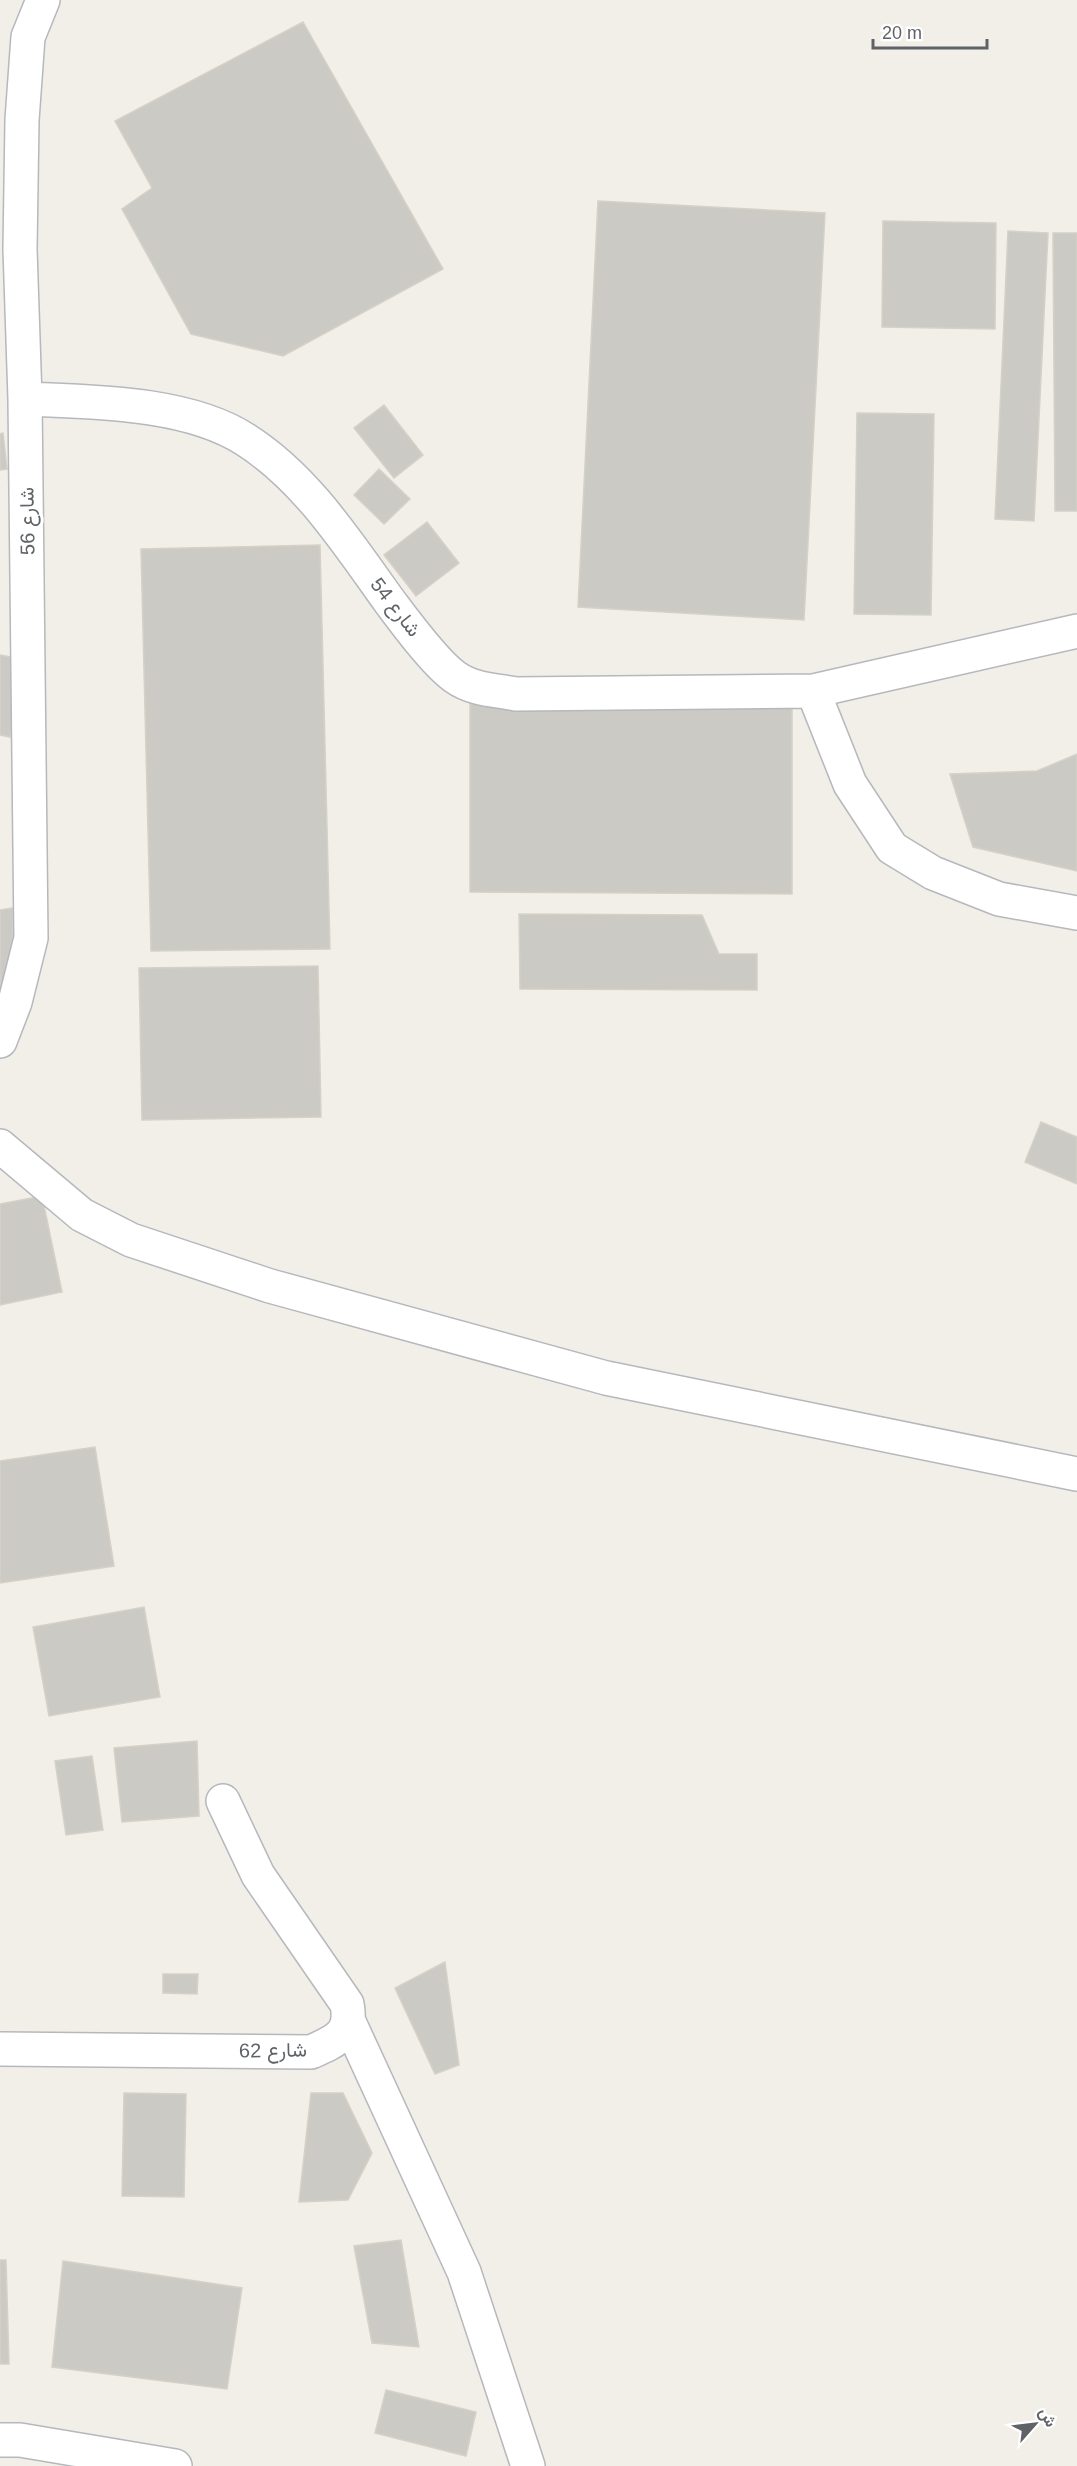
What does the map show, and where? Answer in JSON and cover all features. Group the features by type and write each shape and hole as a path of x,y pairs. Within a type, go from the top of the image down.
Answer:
{"street":[{"name":"شارع 56","path":"0,1041 15,1002 31,938 25,399 20,249 22,120 28,37 43,0"},
{"name":"شارع 54","path":"25,399 119,403 200,418 245,438 277,463 328,516 407,624 455,677 474,687 516,693 813,691 1077,631"},
{"path":"813,691 850,784 891,848 933,873 999,898 1077,913"},
{"path":"0,1146 82,1215 131,1240 270,1286 606,1378 1075,1467"},
{"path":"223,1801 258,1875 347,2004 349,2022 464,2272 528,2466"},
{"name":"شارع 62","path":"0,2049 311,2052 330,2044 343,2034 349,2022"},
{"path":"0,2440 31,2442 175,2466"}],"building":[{"path":"303,22 443,269 283,356 191,334 122,209 152,188 115,121"},
{"path":"598,201 825,213 804,620 578,607"},
{"path":"883,221 996,223 995,329 882,327"},
{"path":"1008,231 1048,233 1034,521 995,519"},
{"path":"1053,233 1077,233 1077,511 1055,511"},
{"path":"384,405 423,455 394,478 354,428"},
{"path":"857,413 934,414 931,615 854,614"},
{"path":"3,433 7,469 0,470 0,434"},
{"path":"379,469 410,499 384,524 354,495"},
{"path":"427,522 459,563 416,596 384,555"},
{"path":"320,545 330,949 151,951 141,549"},
{"path":"0,655 23,659 10,737 0,735"},
{"path":"470,703 792,704 792,894 470,892"},
{"path":"1077,754 1077,871 973,847 950,774 1037,771"},
{"path":"13,908 12,978 0,1011 0,910"},
{"path":"519,914 702,915 719,954 757,954 757,990 520,989"},
{"path":"318,966 321,1117 142,1120 139,968"},
{"path":"1041,1122 1077,1137 1077,1184 1025,1162"},
{"path":"42,1196 62,1292 0,1305 0,1204"},
{"path":"95,1447 114,1566 0,1583 0,1461"},
{"path":"144,1607 160,1697 49,1716 33,1627"},
{"path":"197,1741 199,1816 122,1822 114,1748"},
{"path":"92,1756 103,1830 66,1835 55,1761"},
{"path":"445,1962 459,2065 435,2074 395,1988"},
{"path":"163,1974 198,1974 197,1994 163,1993"},
{"path":"124,2093 186,2094 184,2197 122,2196"},
{"path":"311,2093 343,2093 372,2153 348,2200 299,2202"},
{"path":"401,2240 419,2347 372,2343 354,2246"},
{"path":"0,2260 6,2260 9,2364 0,2364"},
{"path":"63,2261 242,2288 227,2389 52,2367"},
{"path":"386,2390 476,2412 466,2456 375,2433"}]}
